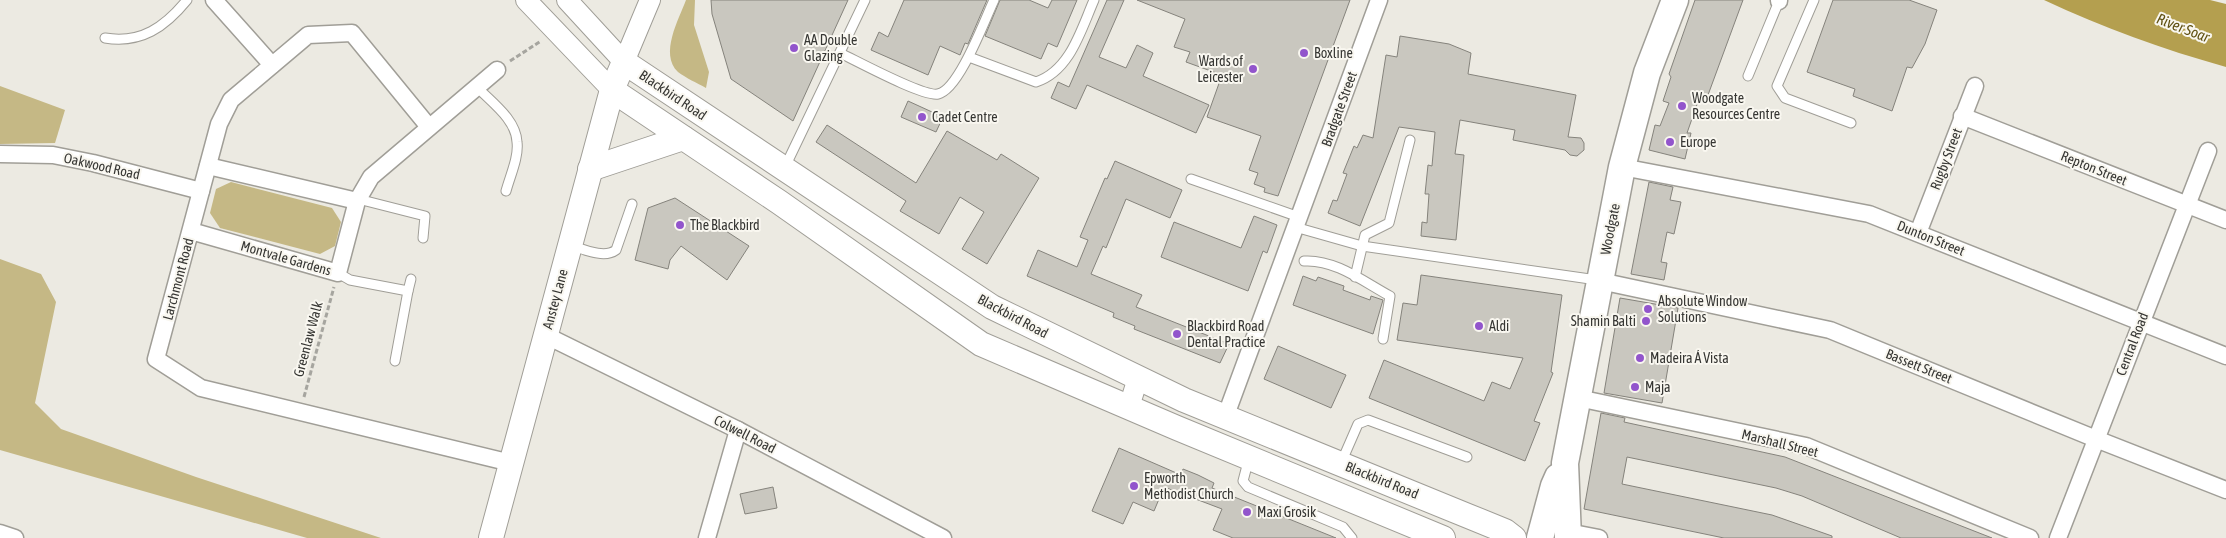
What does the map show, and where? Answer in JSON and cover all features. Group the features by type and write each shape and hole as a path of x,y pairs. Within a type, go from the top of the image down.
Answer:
{"main road":[{"name":"Woodgate","path":"1568,535 1565,463 1622,167 1647,73 1675,0"},
{"name":"Anstey Lane","path":"490,538 612,90 624,62"},
{"name":"Blackbird Road","path":"624,62 992,307 1184,400 1226,415 1505,531 1514,538"},
{"path":"612,90 982,344 1249,458 1443,538"},
{"path":"590,169 683,138"},
{"name":"Woodgate","path":"1540,538 1554,486 1565,463"}],"street":[{"path":"214,0 272,66"},
{"path":"526,0 612,90"},
{"name":"Blackbird Road","path":"567,0 624,62"},
{"path":"624,62 650,0"},
{"name":"Bradgate Street","path":"1226,415 1375,1"},
{"name":"Larchmont Road","path":"429,127 352,33 308,35 231,100 219,124 156,359 201,388 511,463"},
{"name":"Montvale Gardens","path":"191,231 338,273 357,200 371,177 497,70"},
{"name":"Rugby Street","path":"1918,233 1975,86"},
{"name":"Repton Street","path":"1962,116 2226,220"},
{"name":"Central Road","path":"2058,538 2208,151"},
{"name":"Oakwood Road","path":"0,154 53,155 202,191"},
{"path":"208,166 357,200"},
{"name":"Dunton Street","path":"1622,167 1869,214 2226,356"},
{"name":"Bassett Street","path":"1600,281 1830,330 2226,490"},
{"name":"Colwell Road","path":"545,335 738,430 943,538"},
{"path":"1129,407 1138,378"},
{"name":"Marshall Street","path":"1578,398 1806,446 2030,538"},
{"path":"707,538 738,430"},
{"path":"0,533 16,538"},
{"path":"1568,535 1599,538"}],"lane":[{"path":"105,38 123,41 158,28 173,17 187,0"},
{"path":"784,169 865,0"},
{"path":"840,53 920,91 936,95 951,85 969,57 994,0"},
{"path":"969,57 1036,82 1045,79 1066,61 1094,0"},
{"path":"1748,76 1779,0"},
{"path":"1814,0 1777,86 1785,98 1851,123"},
{"path":"477,87 502,112 513,127 517,141 506,191"},
{"path":"1355,277 1365,235 1389,223 1410,140"},
{"path":"1191,179 1362,246 1600,281"},
{"path":"357,200 425,216 423,238"},
{"path":"570,245 605,254 612,253 616,250 632,204"},
{"path":"1304,262 1316,260 1333,265 1390,296 1383,339"},
{"path":"338,273 350,280 408,291"},
{"path":"395,361 410,279"},
{"path":"1341,464 1358,424 1368,420 1467,457"},
{"path":"1249,458 1243,481 1248,486 1343,526 1352,538"}],"path":[{"path":"497,70 556,32"},
{"name":"Greenlaw Walk","path":"299,412 338,273"}],"shaded area":[{"path":"686,0 695,0 694,25 709,72 706,88 678,72 670,56 672,36"},
{"path":"0,86 65,110 55,143 0,144"},
{"path":"231,182 332,208 341,222 335,246 320,254 220,228 210,213 216,189"},
{"path":"0,259 41,274 56,302 35,403 61,429 196,477 381,538 307,538 0,450"}],"water":[{"name":"River Soar","path":"2044,0 2210,0 2226,4 2226,67 2134,37"}],"building":[{"name":"AA Double Glazing","path":"711,0 848,0 793,121 731,79 712,14"},
{"path":"904,0 987,0 968,44 965,43 960,55 940,46 928,75 871,50 879,32 888,37"},
{"path":"1000,0 1029,0 1048,8 1052,0 1077,0 1057,47 1048,43 1041,59 985,36"},
{"path":"1107,0 1124,0 1099,57 1126,68 1137,45 1153,53 1143,76 1209,105 1196,133 1087,85 1076,109 1051,98 1058,82 1069,87"},
{"path":"1137,0 1350,0 1278,196 1264,192 1265,188 1254,184 1258,173 1249,170 1261,136 1207,117 1222,75 1186,62 1190,52 1174,47 1185,19"},
{"path":"1695,0 1743,0 1708,95 1701,93 1687,133 1691,133 1685,159 1649,150 1655,125 1660,126 1669,103 1663,101 1671,77 1669,74"},
{"path":"1833,0 1909,0 1937,10 1925,44 1912,68 1907,67 1892,111 1853,96 1855,89 1807,72"},
{"path":"1400,36 1449,44 1471,53 1468,74 1576,95 1568,137 1581,138 1584,143 1584,150 1577,156 1570,155 1565,150 1513,140 1515,130 1460,120 1455,154 1464,155 1456,240 1421,236 1422,222 1427,223 1429,194 1425,194 1428,165 1432,166 1435,132 1399,127 1360,226 1328,213 1333,200 1337,201 1347,174 1343,173 1354,146 1357,148 1363,135 1373,138 1386,55 1397,57"},
{"name":"Cadet Centre","path":"908,101 943,117 936,132 901,117"},
{"path":"827,125 916,183 947,131 997,160 1001,154 1039,178 987,264 962,249 984,212 960,197 939,234 900,211 906,201 816,142"},
{"path":"1115,161 1182,190 1170,218 1126,199 1106,248 1103,246 1091,274 1142,295 1136,307 1229,344 1220,363 1134,329 1135,326 1113,317 1114,313 1027,276 1038,250 1077,267 1088,240 1080,237 1105,178 1107,179"},
{"path":"1649,182 1673,187 1670,200 1681,202 1674,234 1667,232 1661,262 1667,263 1664,280 1631,274"},
{"name":"The Blackbird","path":"675,198 749,246 727,280 681,246 670,260 668,269 635,260 648,208"},
{"path":"1254,216 1277,225 1267,253 1263,251 1248,291 1161,257 1174,222 1241,248"},
{"path":"1421,275 1562,295 1551,372 1553,373 1534,421 1540,423 1525,461 1369,398 1384,360 1484,401 1492,382 1510,389 1523,358 1397,340 1403,303 1417,305"},
{"path":"1303,276 1316,281 1318,277 1344,286 1343,290 1370,300 1371,296 1383,300 1373,334 1293,305"},
{"path":"1620,298 1678,308 1662,403 1604,393"},
{"path":"1278,346 1346,375 1331,408 1264,379"},
{"path":"1601,413 1625,418 1624,422 1785,457 1992,538 1901,538 1802,496 1776,488 1627,457 1622,484 1772,515 1832,536 1832,538 1724,538 1584,509"},
{"path":"1119,448 1181,475 1183,469 1198,475 1214,483 1212,488 1336,538 1233,538 1213,530 1222,509 1164,487 1154,511 1133,502 1123,524 1092,511"},
{"path":"773,487 777,508 745,514 740,494"}],"place":[{"name":"AA Double Glazing","path":"794,48"},
{"name":"Boxline","path":"1304,53"},
{"name":"Wards of Leicester","path":"1253,69"},
{"name":"Woodgate Resources Centre","path":"1682,106"},
{"name":"Cadet Centre","path":"922,117"},
{"name":"Europe","path":"1670,142"},
{"name":"The Blackbird","path":"680,225"},
{"name":"Absolute Window Solutions","path":"1648,309"},
{"name":"Shamin Balti","path":"1646,321"},
{"name":"Aldi","path":"1479,326"},
{"name":"Blackbird Road Dental Practice","path":"1177,334"},
{"name":"Madeira Á Vista","path":"1640,358"},
{"name":"Maja","path":"1635,387"},
{"name":"Epworth Methodist Church","path":"1134,486"},
{"name":"Maxi Grosik","path":"1247,512"}]}
